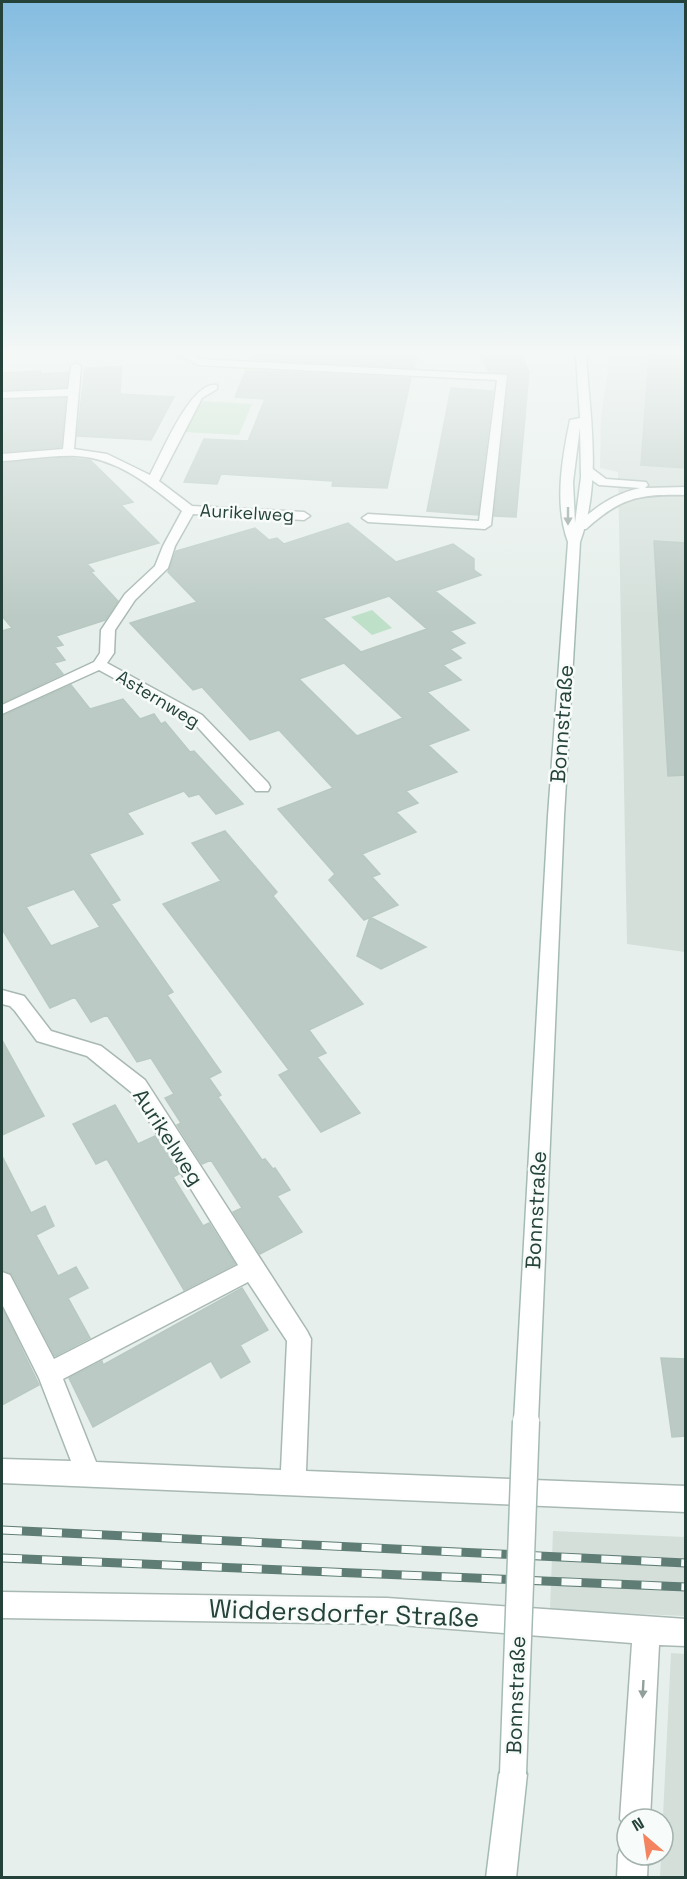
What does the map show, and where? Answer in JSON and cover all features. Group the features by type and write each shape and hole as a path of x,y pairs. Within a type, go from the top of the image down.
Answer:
{"street":[{"path":"68,453 69,443"},
{"path":"152,483 173,443"},
{"path":"368,518 485,525 495,443"},
{"name":"Bonnstraße","path":"572,443 568,487 568,531 578,534"},
{"name":"Bonnstraße","path":"501,1878 513,1774 526,1420 556,816 578,534 586,470 585,443"},
{"path":"2,458 68,453 106,457 152,483 189,510"},
{"path":"586,470 603,482 686,490"},
{"path":"578,534 605,504 617,497 653,490 686,490"},
{"name":"Aurikelweg","path":"189,510 304,516"},
{"name":"Asternweg","path":"189,510 169,546 161,568 135,591 108,630 107,653 99,665 142,686 197,718 262,787"},
{"path":"2,710 99,665"},
{"name":"Aurikelweg","path":"2,996 7,996 23,1005 44,1035 96,1052 126,1080 138,1086 252,1269 299,1339 293,1484"},
{"path":"49,1374 252,1269"},
{"path":"2,1282 49,1374 89,1476"},
{"path":"2,1471 686,1499"},
{"name":"Widdersdorfer Straße","path":"2,1605 387,1611 686,1633"},
{"path":"636,1807 646,1631"}],"shaded area":[{"path":"600,443 685,443 685,952 627,944 618,472 600,468"},
{"path":"553,1531 685,1537 685,1616 550,1610"},
{"path":"671,1653 685,1654 685,1877 660,1877 660,1867 675,1867 675,1807 663,1807"}],"green space":[{"path":"372,610 392,628 372,635 351,617"}],"building":[{"path":"2,443 61,443 61,447 2,452"},
{"path":"202,443 397,443 387,488 332,486 333,481 221,474 217,484 184,482"},
{"path":"440,443 487,443 478,515 427,511"},
{"path":"502,443 523,443 516,517 494,516"},
{"path":"643,443 686,443 686,468 641,465"},
{"path":"67,458 90,460 133,502 121,505 159,543 87,564 94,571 91,572 118,601 105,620 56,636 63,645 55,647 65,660 54,663 63,674 2,703 2,631 12,628 2,616 2,463"},
{"path":"348,523 396,562 453,544 474,559 474,570 481,575 435,591 475,623 450,631 465,643 450,649 461,658 443,665 461,680 427,692 469,730 428,745 457,772 406,791 418,803 396,812 416,832 362,854 380,874 372,877 398,905 364,920 329,880 335,874 278,809 333,788 279,730 250,740 202,687 193,690 130,623 197,602 168,572 176,551 255,528 269,540 277,538 284,544","holes":["389,596 427,629 361,652 323,618","344,663 374,691 403,718 357,736 299,679"]},
{"path":"654,541 686,543 686,775 668,776"},
{"path":"71,685 90,709 123,699 140,719 154,714 161,724 165,722 190,752 194,751 243,804 216,814 199,794 189,797 184,791 127,813 143,834 89,854 120,900 111,904 173,992 167,995 221,1072 209,1078 221,1095 218,1097 262,1160 265,1159 273,1169 275,1168 290,1190 277,1196 302,1232 260,1254 233,1212 242,1208 211,1160 202,1164 177,1125 181,1123 165,1098 174,1094 151,1058 137,1062 107,1015 91,1022 75,997 50,1008 2,929 2,716","holes":["74,889 100,927 51,946 26,907"]},
{"path":"225,831 277,892 273,896 363,1004 309,1030 326,1053 317,1057 360,1113 321,1132 279,1075 289,1070 163,904 221,881 192,843"},
{"path":"370,917 426,947 381,969 357,956"},
{"path":"2,1040 44,1116 2,1135"},
{"path":"115,1105 138,1144 155,1136 179,1174 173,1177 203,1226 209,1223 235,1264 184,1290 107,1159 96,1164 73,1124"},
{"path":"2,1156 31,1213 45,1206 54,1226 36,1235 58,1276 76,1267 88,1288 68,1298 90,1338 55,1356 12,1274 2,1270"},
{"path":"242,1288 268,1330 240,1345 250,1362 221,1378 211,1361 93,1427 69,1378 102,1361 103,1365"},
{"path":"2,1308 39,1385 2,1405"},
{"path":"661,1358 686,1359 686,1436 672,1437"}],"railway":[{"path":"2,1530 686,1563"},
{"path":"2,1558 686,1587"}]}
